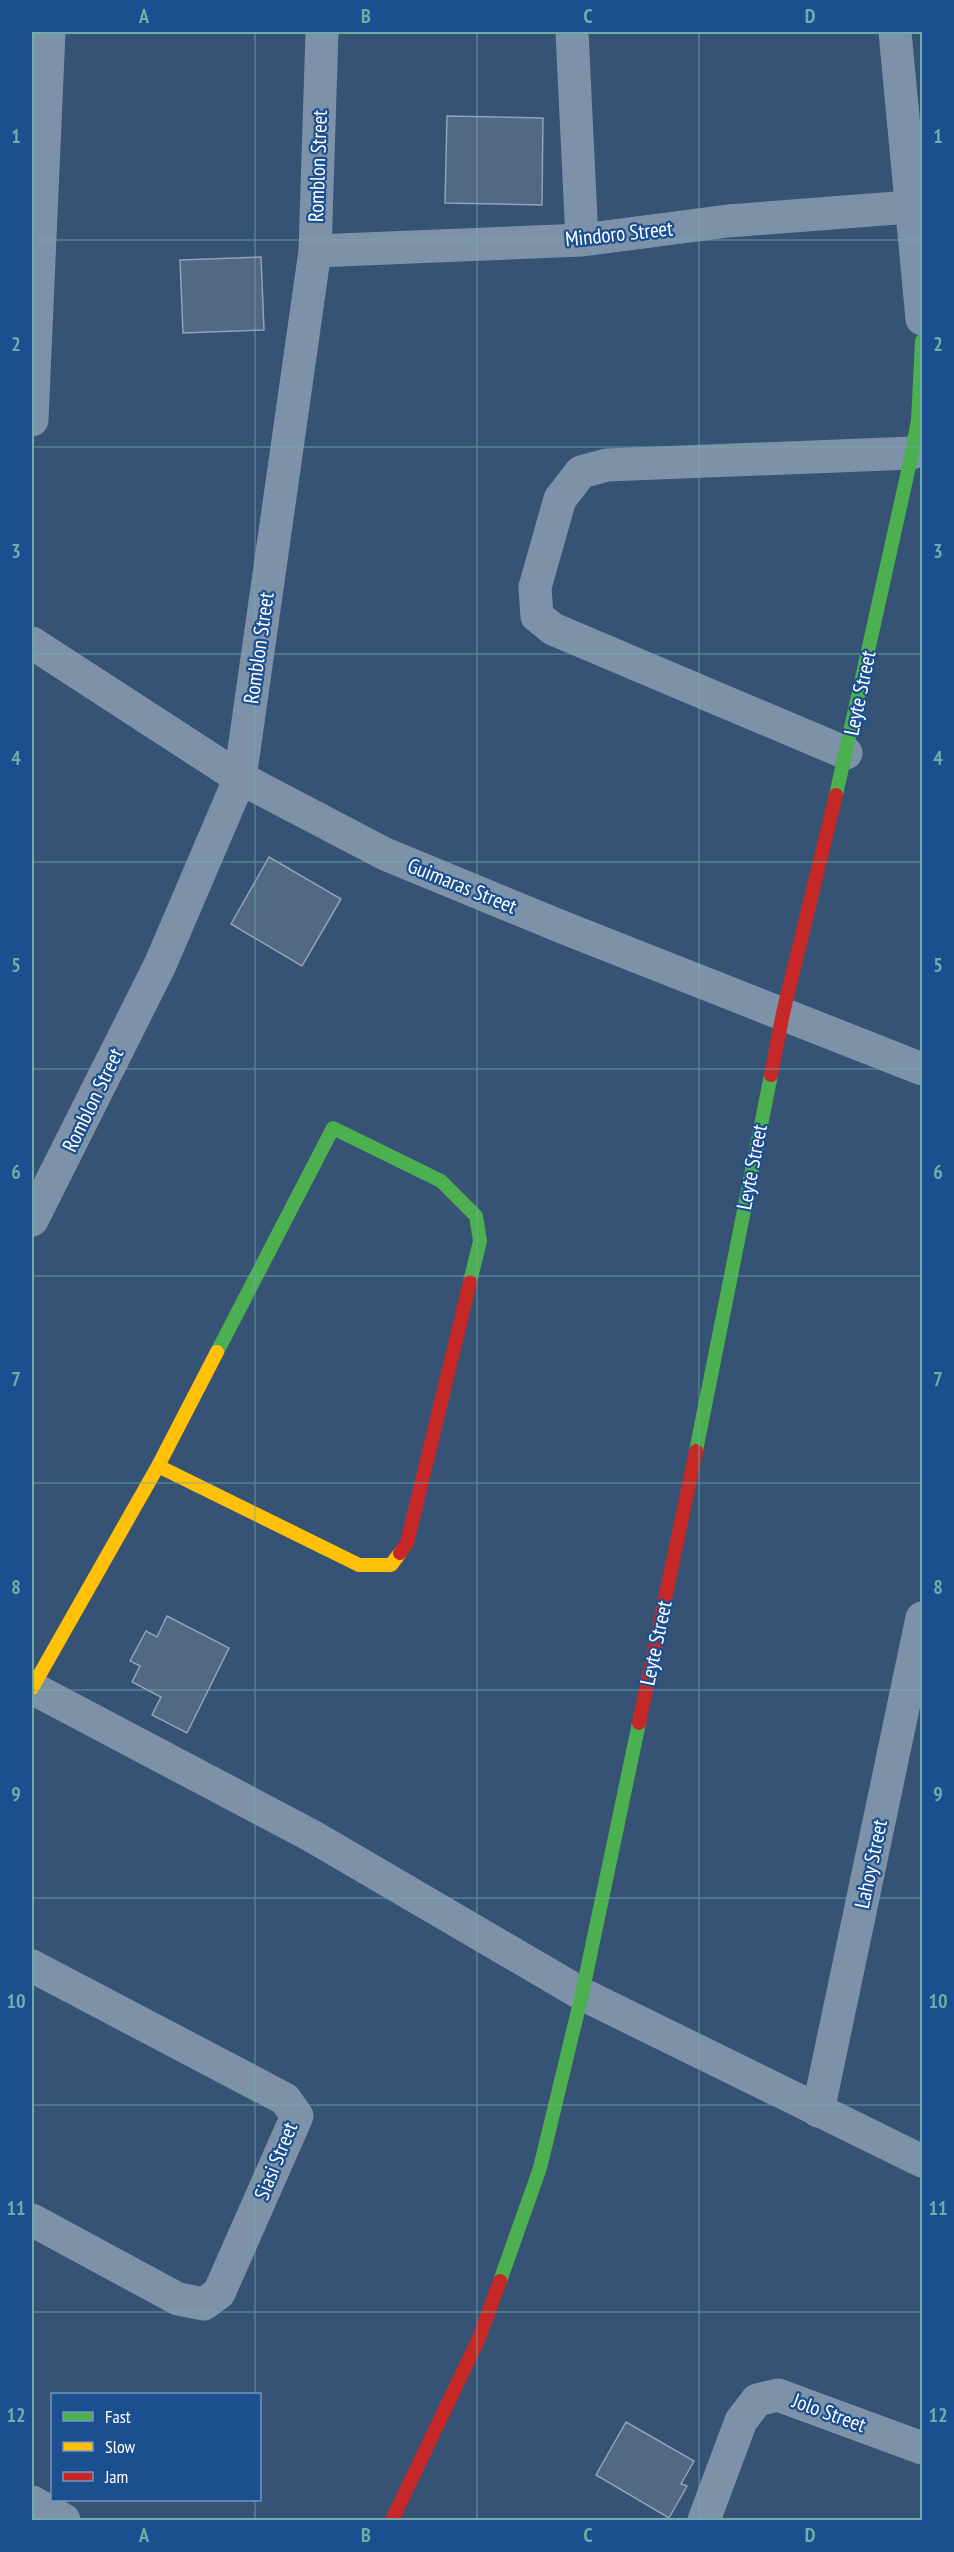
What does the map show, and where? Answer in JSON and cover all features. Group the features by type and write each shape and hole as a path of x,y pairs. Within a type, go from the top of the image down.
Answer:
{"street":[{"path":"32,420 34,311 49,32"},
{"name":"Romblon Street","path":"32,1220 160,965 240,778 315,251 322,32"},
{"path":"572,32 582,240"},
{"path":"895,32 917,207 922,319"},
{"name":"Mindoro Street","path":"315,251 582,240 728,221 917,207"},
{"name":"Leyte Street","path":"392,2520 479,2338 537,2178 582,1994 688,1490 783,1013 846,753 912,453 918,420 922,341"},
{"path":"846,753 554,629 537,616 535,587 560,499 581,472 607,465 912,453"},
{"name":"Guimaras Street","path":"32,643 240,778 385,854 562,927 922,1069"},
{"path":"158,1466 359,1565 391,1565 407,1543 480,1241 476,1216 441,1181 333,1128 158,1466 32,1688 312,1836 582,1994 922,2161"},
{"name":"Lahoy Street","path":"818,2111 922,1617"},
{"name":"Siasi Street","path":"32,1965 285,2099 297,2116 219,2293 204,2304 178,2299 32,2220"},
{"name":"Jolo Street","path":"704,2520 741,2421 757,2400 778,2395 922,2448"},
{"path":"32,2502 64,2520"}],"building":[{"path":"447,116 543,118 542,205 445,203"},
{"path":"261,257 264,330 183,333 180,260"},
{"path":"269,857 341,899 302,966 231,924"},
{"path":"167,1616 229,1648 187,1733 152,1715 161,1697 132,1682 140,1666 130,1661 146,1631 157,1637"},
{"path":"626,2422 694,2461 681,2484 687,2486 669,2518 596,2475"}],"traffic: fast":[{"path":"836,795 912,453 918,420 922,341"},
{"path":"696,1451 771,1075"},
{"path":"217,1352 333,1128 441,1181 476,1216 480,1241 470,1282"},
{"path":"500,2281 540,2168 582,1994 639,1723"}],"traffic: slow":[{"path":"32,1688 158,1466 217,1352"},
{"path":"158,1466 359,1565 391,1565 400,1553"}],"traffic: jam":[{"path":"771,1075 783,1013 836,795"},
{"path":"400,1553 407,1543 470,1282"},
{"path":"639,1723 696,1451"},
{"path":"392,2520 479,2338 500,2281"}]}
